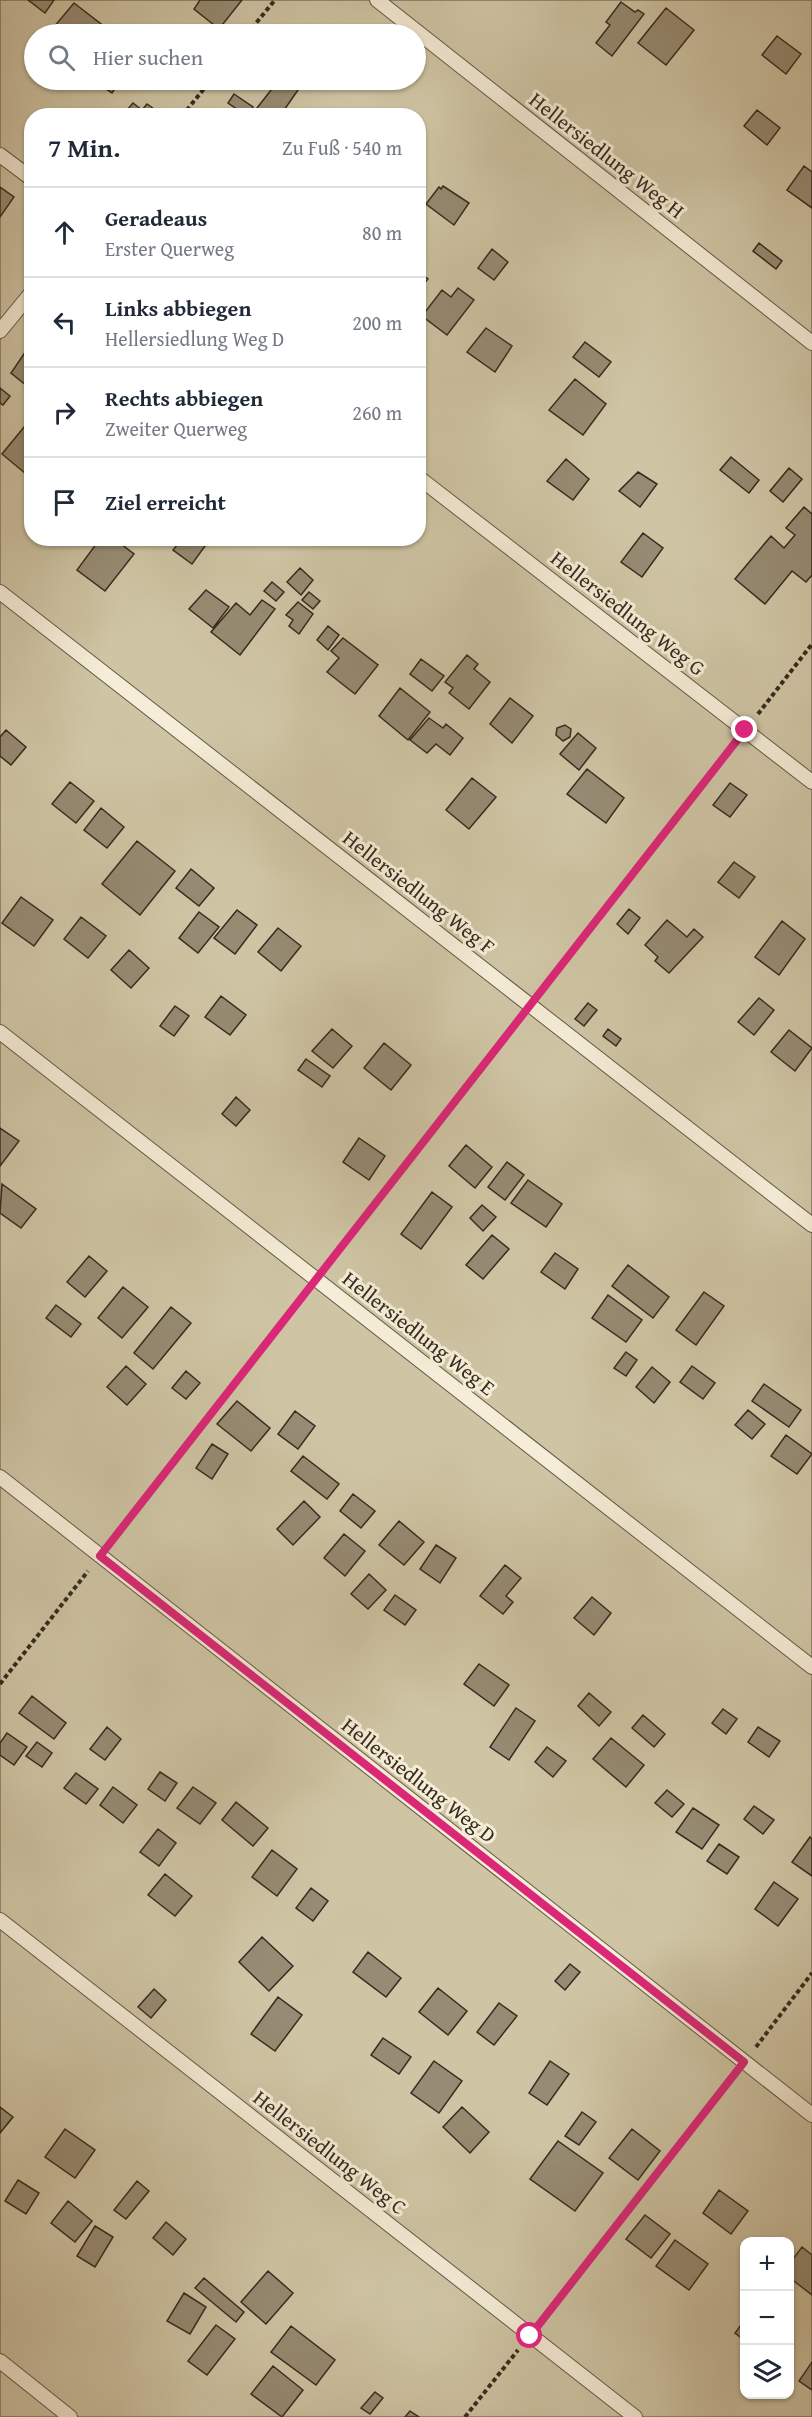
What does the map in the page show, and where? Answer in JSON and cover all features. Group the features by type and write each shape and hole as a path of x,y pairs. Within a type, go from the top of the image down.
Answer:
{"lane":[{"name":"Hellersiedlung Weg H","path":"377,0 407,24"},
{"name":"Hellersiedlung Weg H","path":"426,39 812,343"},
{"path":"0,155 24,173"},
{"path":"0,331 24,302"},
{"name":"Hellersiedlung Weg G","path":"426,483 812,782"},
{"name":"Hellersiedlung Weg F","path":"0,592 812,1225"},
{"name":"Hellersiedlung Weg E","path":"0,1032 812,1667"},
{"name":"Hellersiedlung Weg D","path":"0,1477 812,2115"},
{"name":"Hellersiedlung Weg C","path":"0,1920 635,2417"},
{"path":"0,2361 70,2417"}],"path":[{"path":"255,24 275,0"},
{"path":"188,108 203,90"},
{"path":"0,1684 812,644"},
{"path":"465,2417 812,1973"}],"shaded area":[{"path":"0,0 812,0 812,2417 0,2417"}],"building":[{"path":"28,0 54,0 45,13"},
{"path":"200,0 242,0 223,24 213,24 194,9"},
{"path":"621,2 635,12 638,10 644,14 612,56 596,43 610,25 606,22"},
{"path":"74,3 101,24 56,24"},
{"path":"666,8 694,30 666,65 638,43"},
{"path":"777,36 801,54 786,74 762,55"},
{"path":"271,90 298,90 286,108 257,108"},
{"path":"234,94 253,107 235,108 228,103"},
{"path":"133,103 139,108 129,108"},
{"path":"757,110 780,128 767,145 744,126"},
{"path":"804,166 812,172 812,208 787,190"},
{"path":"443,186 469,203 454,225 426,204 439,187 441,189"},
{"path":"0,187 14,197 0,217"},
{"path":"759,243 782,261 776,269 753,251"},
{"path":"492,249 508,262 494,280 478,268"},
{"path":"458,288 474,300 447,335 426,319 426,311 442,290 451,297"},
{"path":"486,328 512,346 495,372 467,352"},
{"path":"585,342 611,362 599,377 573,357"},
{"path":"24,354 24,384 11,373"},
{"path":"575,379 606,404 583,435 549,410"},
{"path":"0,388 10,396 3,405 0,403"},
{"path":"24,427 24,472 2,454"},
{"path":"731,457 759,480 749,493 720,470"},
{"path":"566,459 589,479 573,500 547,481"},
{"path":"789,468 802,479 783,502 770,491"},
{"path":"638,472 657,484 640,507 619,491"},
{"path":"804,507 812,514 812,575 806,582 792,571 765,604 735,579 771,536 784,548 795,535 786,528"},
{"path":"643,533 663,548 642,577 621,562"},
{"path":"95,546 124,546 134,554 105,591 77,570"},
{"path":"176,546 205,546 192,564 173,550"},
{"path":"300,568 313,580 301,595 287,582"},
{"path":"272,582 284,592 276,601 264,591"},
{"path":"206,590 229,607 213,628 189,609"},
{"path":"309,592 320,601 313,609 302,600"},
{"path":"262,600 275,609 240,655 211,632 236,603 250,615"},
{"path":"298,602 313,614 299,634 289,626 293,620 286,615"},
{"path":"328,626 339,635 328,650 317,640"},
{"path":"343,638 378,665 355,694 327,672 339,658 331,651"},
{"path":"467,655 478,664 474,669 490,682 469,709 449,693 453,688 445,682"},
{"path":"421,659 444,676 432,691 410,674"},
{"path":"400,688 430,712 408,740 379,716"},
{"path":"510,698 533,716 512,743 490,724"},
{"path":"429,718 443,728 446,724 463,738 450,755 436,744 427,753 410,740"},
{"path":"565,725 571,729 570,737 563,741 556,735 557,728"},
{"path":"6,730 26,747 11,765 0,756 0,737"},
{"path":"578,733 596,748 579,770 560,754"},
{"path":"587,769 624,798 606,823 567,794"},
{"path":"472,778 496,797 469,829 446,810"},
{"path":"70,782 94,801 76,823 52,804"},
{"path":"730,783 747,795 730,817 713,805"},
{"path":"101,808 124,827 107,848 84,830"},
{"path":"137,841 175,871 140,915 102,884"},
{"path":"734,862 755,877 739,898 718,882"},
{"path":"191,869 214,888 199,906 176,888"},
{"path":"21,897 53,920 34,946 2,923"},
{"path":"629,909 640,918 628,934 617,924"},
{"path":"237,910 257,925 235,954 214,938"},
{"path":"199,912 219,927 198,953 179,938"},
{"path":"81,917 106,936 88,958 64,939"},
{"path":"667,920 687,937 694,929 703,937 669,973 655,961 658,957 645,945"},
{"path":"782,921 805,939 779,975 755,957"},
{"path":"278,928 301,946 281,971 258,952"},
{"path":"129,950 149,968 131,988 111,970"},
{"path":"221,996 246,1015 230,1035 205,1017"},
{"path":"759,998 774,1010 754,1035 738,1022"},
{"path":"588,1003 597,1010 584,1026 575,1019"},
{"path":"175,1006 189,1016 174,1036 160,1026"},
{"path":"332,1029 352,1046 333,1068 312,1051"},
{"path":"608,1029 621,1039 616,1046 603,1036"},
{"path":"789,1030 812,1048 795,1071 771,1052"},
{"path":"384,1043 411,1065 391,1090 364,1068"},
{"path":"306,1059 330,1076 322,1087 298,1070"},
{"path":"236,1097 250,1110 236,1126 222,1114"},
{"path":"0,1128 19,1141 0,1166"},
{"path":"359,1138 385,1156 369,1180 343,1162"},
{"path":"466,1145 492,1167 475,1188 449,1166"},
{"path":"507,1162 524,1175 505,1200 488,1187"},
{"path":"528,1180 562,1204 546,1227 511,1203"},
{"path":"2,1184 36,1209 21,1228 0,1213"},
{"path":"432,1192 452,1207 421,1249 401,1234"},
{"path":"482,1205 496,1217 483,1231 470,1218"},
{"path":"492,1235 509,1249 483,1279 466,1265"},
{"path":"555,1253 578,1269 565,1289 541,1272"},
{"path":"89,1256 107,1271 85,1297 67,1282"},
{"path":"628,1265 669,1297 653,1318 612,1286"},
{"path":"123,1287 148,1307 122,1338 98,1318"},
{"path":"704,1292 724,1306 696,1345 676,1330"},
{"path":"608,1295 642,1320 626,1342 592,1318"},
{"path":"56,1305 81,1324 71,1337 46,1318"},
{"path":"171,1307 191,1323 153,1369 134,1353"},
{"path":"626,1352 637,1360 626,1376 614,1368"},
{"path":"126,1366 146,1384 127,1405 107,1387"},
{"path":"692,1366 715,1383 703,1399 680,1382"},
{"path":"652,1367 670,1382 654,1403 636,1387"},
{"path":"186,1371 200,1383 186,1399 172,1388"},
{"path":"764,1384 801,1410 789,1427 752,1401"},
{"path":"237,1401 270,1428 251,1451 217,1424"},
{"path":"748,1410 765,1424 752,1439 735,1425"},
{"path":"295,1411 315,1426 298,1449 278,1434"},
{"path":"786,1435 812,1454 797,1474 771,1456"},
{"path":"212,1444 228,1454 212,1479 196,1468"},
{"path":"303,1456 339,1484 327,1499 291,1471"},
{"path":"353,1494 375,1511 361,1528 340,1511"},
{"path":"304,1501 320,1517 293,1545 277,1529"},
{"path":"399,1521 424,1542 404,1565 379,1545"},
{"path":"344,1534 365,1551 345,1576 324,1558"},
{"path":"436,1545 456,1558 440,1583 420,1569"},
{"path":"505,1565 521,1578 506,1596 513,1602 503,1614 480,1596"},
{"path":"369,1574 386,1590 368,1609 351,1594"},
{"path":"395,1595 416,1610 405,1625 384,1610"},
{"path":"592,1597 611,1613 594,1635 574,1618"},
{"path":"479,1664 509,1685 494,1706 464,1684"},
{"path":"589,1693 611,1712 599,1726 578,1706"},
{"path":"32,1696 66,1723 54,1739 19,1713"},
{"path":"516,1708 535,1721 509,1760 490,1747"},
{"path":"723,1709 737,1719 726,1734 712,1723"},
{"path":"643,1715 665,1734 654,1747 632,1728"},
{"path":"107,1727 121,1739 105,1760 90,1749"},
{"path":"758,1727 780,1741 769,1757 748,1742"},
{"path":"7,1733 27,1747 14,1765 0,1755 0,1743"},
{"path":"611,1738 644,1765 626,1787 593,1759"},
{"path":"37,1742 52,1753 42,1767 26,1756"},
{"path":"547,1747 566,1761 553,1777 535,1762"},
{"path":"160,1772 177,1783 165,1801 148,1789"},
{"path":"76,1773 98,1789 86,1804 64,1788"},
{"path":"113,1787 137,1805 123,1823 100,1805"},
{"path":"193,1787 216,1803 200,1824 177,1808"},
{"path":"667,1790 684,1804 672,1817 655,1803"},
{"path":"236,1802 268,1828 253,1846 222,1820"},
{"path":"754,1806 774,1820 763,1834 744,1819"},
{"path":"693,1808 719,1825 702,1849 676,1832"},
{"path":"158,1829 176,1843 159,1866 140,1852"},
{"path":"810,1837 812,1839 812,1876 792,1862"},
{"path":"719,1844 739,1857 727,1874 707,1861"},
{"path":"272,1850 297,1869 277,1896 252,1877"},
{"path":"165,1874 192,1896 175,1916 148,1895"},
{"path":"774,1882 798,1899 778,1926 755,1909"},
{"path":"311,1888 328,1901 313,1921 296,1908"},
{"path":"262,1937 293,1966 269,1991 239,1962"},
{"path":"368,1952 401,1978 386,1997 353,1972"},
{"path":"570,1964 580,1972 565,1990 555,1981"},
{"path":"438,1988 467,2011 448,2035 419,2012"},
{"path":"154,1989 166,2000 151,2018 138,2007"},
{"path":"278,1997 302,2015 275,2051 251,2034"},
{"path":"499,2003 517,2016 494,2045 477,2032"},
{"path":"383,2038 411,2057 399,2074 371,2055"},
{"path":"434,2061 462,2081 439,2113 411,2093"},
{"path":"550,2061 569,2074 547,2105 529,2093"},
{"path":"0,2107 13,2117 0,2133"},
{"path":"462,2107 489,2132 470,2153 443,2127"},
{"path":"582,2112 596,2122 579,2145 565,2136"},
{"path":"65,2129 95,2150 75,2178 45,2157"},
{"path":"632,2129 660,2151 638,2180 609,2158"},
{"path":"558,2141 603,2173 575,2211 530,2179"},
{"path":"18,2180 39,2193 26,2214 5,2201"},
{"path":"137,2181 149,2191 126,2219 114,2210"},
{"path":"719,2190 748,2211 731,2234 703,2213"},
{"path":"68,2201 92,2221 75,2242 51,2223"},
{"path":"645,2215 670,2234 651,2258 626,2239"},
{"path":"166,2222 186,2239 173,2255 153,2238"},
{"path":"95,2226 113,2237 95,2267 77,2256"},
{"path":"675,2240 708,2264 689,2290 656,2266"},
{"path":"802,2247 812,2255 812,2295 794,2281 794,2258"},
{"path":"268,2271 293,2293 266,2324 241,2302"},
{"path":"204,2278 244,2312 236,2322 195,2288"},
{"path":"184,2293 206,2307 190,2334 167,2321"},
{"path":"216,2325 235,2339 207,2375 188,2361"},
{"path":"291,2326 335,2360 316,2385 271,2352"},
{"path":"740,2326 740,2337 735,2333"},
{"path":"812,2362 812,2390 799,2381"},
{"path":"273,2366 303,2390 282,2417 251,2394"},
{"path":"375,2392 383,2398 370,2414 361,2408"},
{"path":"410,2411 419,2417 405,2417"}],"route":[{"path":"530,2336 744,2062 100,1556 745,730"}]}
